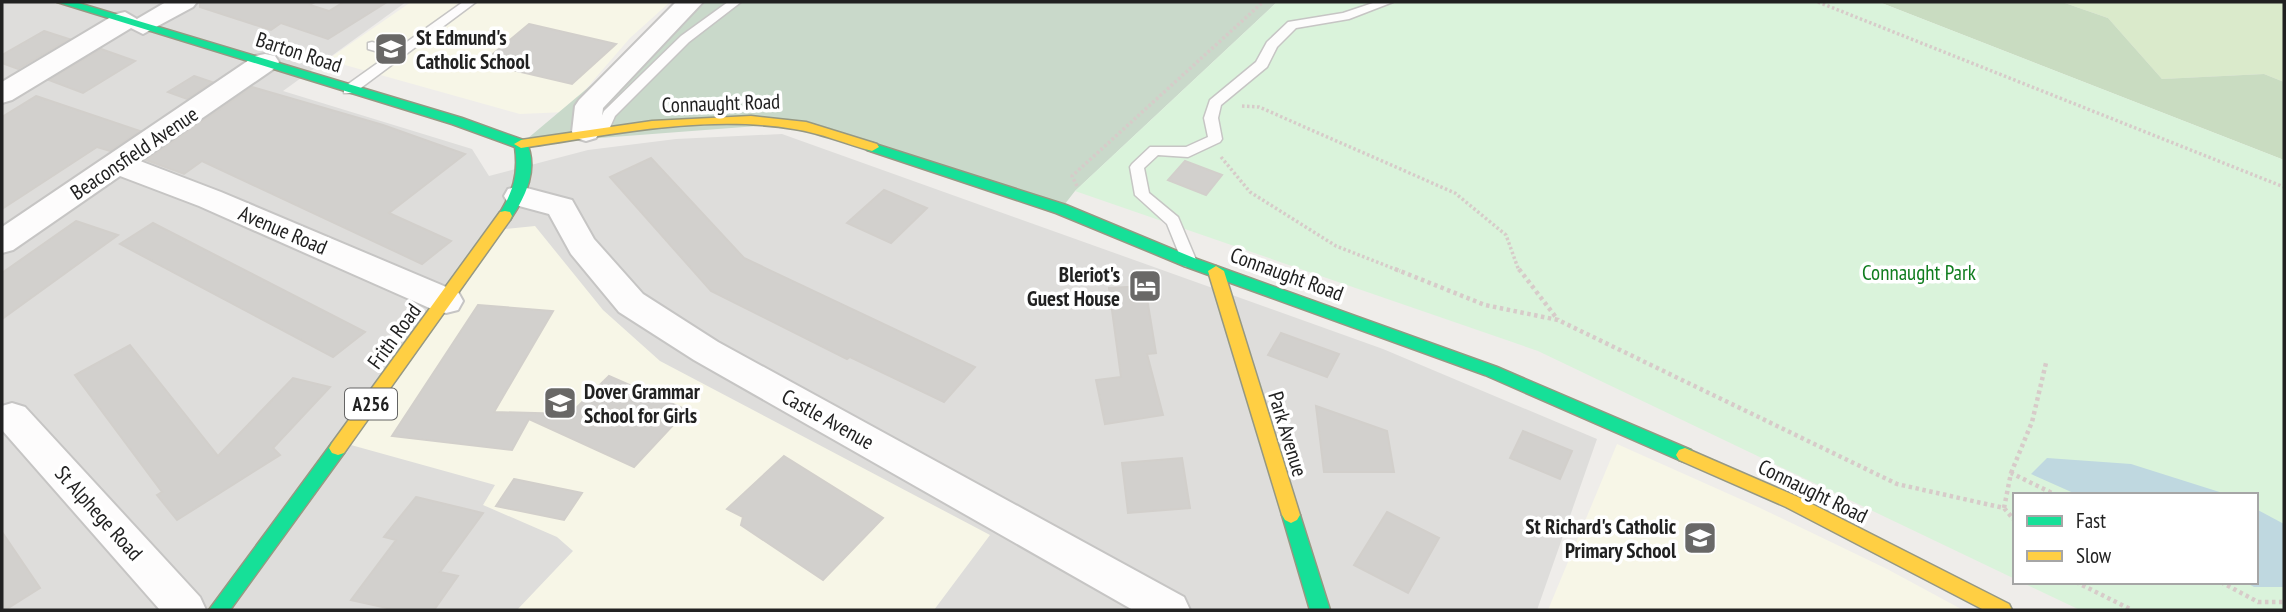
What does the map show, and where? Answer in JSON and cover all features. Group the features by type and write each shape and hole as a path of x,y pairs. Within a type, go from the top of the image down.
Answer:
{"street":[{"name":"Barton Road","path":"63,2 349,90 484,128 521,144"},
{"path":"2,94 134,23 184,2"},
{"path":"594,132 589,106 690,2"},
{"name":"Beaconsfield Avenue","path":"2,242 265,62"},
{"name":"Connaught Road","path":"521,144 594,132 750,121 795,123 1060,209 1189,262 1491,370 1792,502 2002,610"},
{"name":"Frith Road","path":"219,610 446,301 519,196 527,172 521,144"},
{"name":"Avenue Road","path":"118,164 210,199 446,301"},
{"name":"Castle Avenue","path":"519,196 561,207 582,246 631,303 652,317 706,351 1170,610"},
{"name":"Park Avenue","path":"1216,271 1320,610"},
{"name":"St Alphege Road","path":"12,417 186,610"}],"lane":[{"path":"349,90 470,2"},
{"path":"594,132 608,114 685,39 735,2"},
{"path":"1189,262 1173,221 1142,195 1137,167 1155,150 1188,152 1215,139 1211,118 1215,103 1241,85 1262,64 1271,45 1292,25 1345,16 1387,2"},
{"path":"372,46 399,54"}],"path":[{"path":"1818,2 2284,187"},
{"path":"1215,103 1259,107 1455,193 1506,235 1520,273 1558,320"},
{"path":"1188,152 1221,157 1250,192 1336,246 1485,305 1558,320 1897,484 2004,508 2013,519"},
{"path":"2004,508 2011,473 2032,422 2046,363"},
{"path":"2011,473 2052,493"},
{"path":"2080,584 2132,610"},
{"path":"2225,584 2258,602 2284,602"}],"shaded area":[{"path":"2,2 406,2 283,91 472,149 489,176 588,150 676,139 782,134 1383,349 1597,439 1537,610 2,610"},
{"path":"411,2 670,2 630,38 566,112 520,114 327,60"},
{"name":"Dover Grammar School for Girls","path":"535,226 603,310 660,361 990,535 934,610 517,610 573,551 557,537 483,505 495,485 351,445 505,229"},
{"name":"St Richard's Catholic Primary School","path":"1617,444 1758,507 1887,569 1963,610 1548,610"}],"green space":[{"path":"690,2 1277,2 1075,191 1061,209 795,123 521,144"},
{"name":"Connaught Park","path":"1277,2 1879,2 2284,160 2284,610 2080,610 2025,584 2258,584 2258,493 2013,493 2013,578 1538,351 1075,191"},
{"path":"1879,2 2062,2 2108,18 2162,79 2264,74 2284,82 2284,160"},
{"path":"2062,2 2284,2 2284,82 2264,74 2162,79 2108,18"}],"water":[{"path":"2047,458 2131,464 2223,493 2074,493 2031,474"},
{"path":"2258,510 2284,524 2284,587 2254,587 2249,584 2258,584"}],"building":[{"path":"200,2 315,2 310,5 329,11 344,2 387,2 328,39 281,23 271,30 200,7"},
{"path":"529,24 616,44 572,84 482,63"},
{"path":"44,31 69,39 18,69 2,63 2,55"},
{"path":"101,49 135,61 83,93 49,80"},
{"path":"194,76 212,82 187,99 168,92"},
{"path":"252,87 383,125 465,154 389,213 451,241 422,264 202,161 184,174 146,160"},
{"path":"36,96 140,131 110,151 97,147 2,209 2,117"},
{"path":"651,158 744,258 975,367 944,402 850,357 847,359 711,291 610,177"},
{"path":"1185,161 1222,175 1206,195 1168,180"},
{"path":"884,190 927,208 891,243 847,223"},
{"path":"76,221 118,235 2,319 2,273"},
{"path":"153,223 365,332 333,357 120,244"},
{"path":"1145,286 1156,353 1147,354 1163,415 1105,424 1096,380 1121,377 1109,288"},
{"path":"478,305 553,311 494,412 570,414 609,376 687,410 634,467 529,419 512,450 392,436"},
{"path":"1281,333 1339,354 1327,377 1268,355"},
{"path":"130,345 218,456 293,378 330,387 273,448 280,455 177,520 157,495 162,492 75,375"},
{"path":"1316,406 1387,431 1394,472 1324,472"},
{"path":"1523,431 1572,451 1560,479 1510,458"},
{"path":"784,456 883,518 823,580 741,525 743,517 727,509"},
{"path":"1182,458 1190,508 1128,513 1122,463"},
{"path":"514,479 582,493 564,520 496,506"},
{"path":"416,497 483,513 440,572 458,576 434,610 396,610 351,600 396,540 384,537"},
{"path":"1387,512 1439,538 1408,593 1354,565"},
{"path":"2,532 40,588 5,610 2,610"}],"traffic: fast":[{"path":"63,2 457,121 521,144 523,182 505,216"},
{"path":"872,147 1061,209 1189,262 1491,371 1685,455"},
{"path":"219,610 338,448"},
{"path":"1291,515 1320,610"}],"traffic: slow":[{"path":"521,144 652,125 718,120 784,123 828,132 872,147"},
{"path":"338,448 505,216"},
{"path":"1216,271 1291,515"},
{"path":"1685,455 1792,502 2002,610"}],"place":[{"name":"St Edmund's Catholic School","path":"391,49"},
{"name":"Bleriot's Guest House","path":"1145,286"},
{"name":"Dover Grammar School for Girls","path":"560,403"},
{"name":"St Richard's Catholic Primary School","path":"1700,538"}]}
